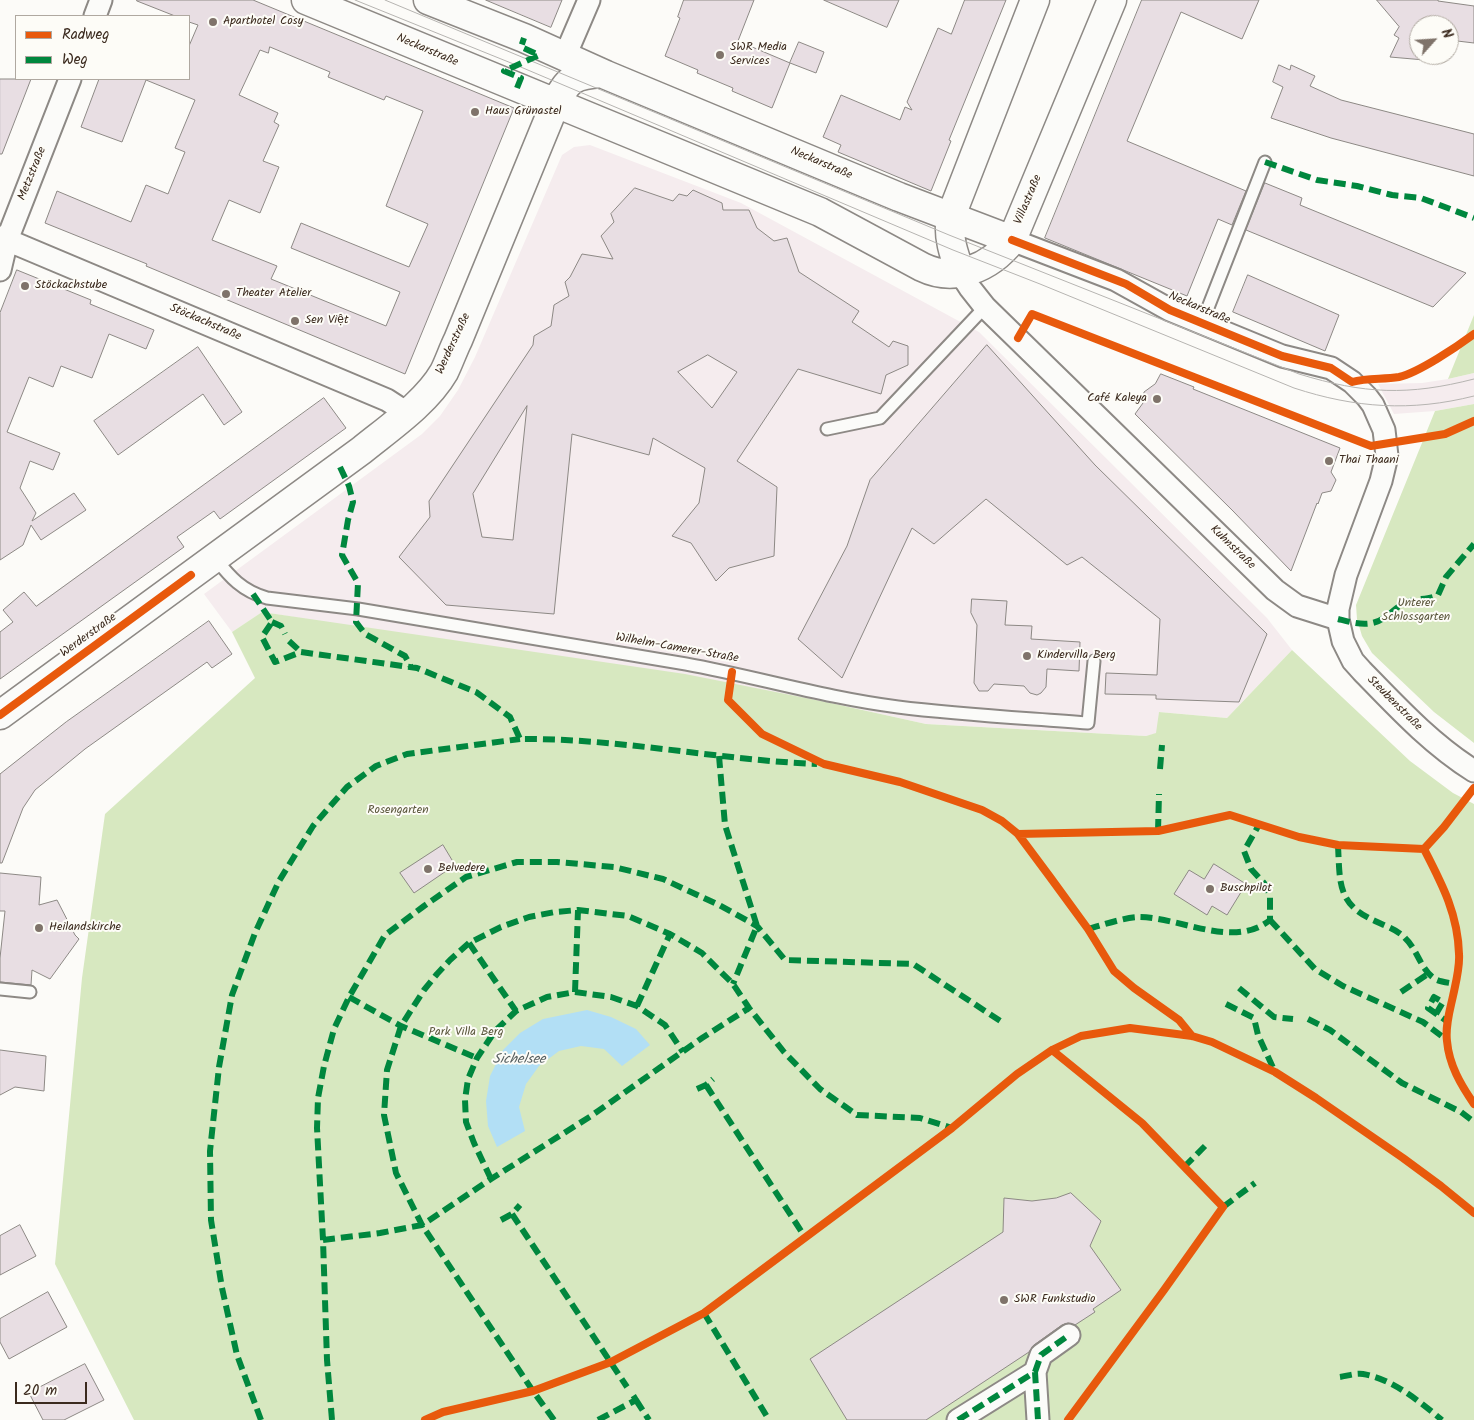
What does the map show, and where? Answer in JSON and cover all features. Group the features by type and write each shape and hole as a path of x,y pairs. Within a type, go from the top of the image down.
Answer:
{"street":[{"path":"95,15 102,0"},
{"name":"Neckarstraße","path":"306,0 820,212 930,271 951,275 961,274"},
{"name":"Neckarstraße","path":"428,0 890,193 1126,284 1170,310 1291,359 1331,368 1352,382 1367,397 1379,418 1387,444 1387,456 1381,481 1344,584 1338,609 1338,619"},
{"path":"565,56 589,0"},
{"path":"961,274 950,235 950,216 1035,0"},
{"name":"Villastraße","path":"961,274 986,263 999,254 1012,240 1112,0"},
{"name":"Werderstraße","path":"0,715 362,450 407,413 430,390 444,372 555,104 564,87 573,79 587,74 601,73"},
{"name":"Metzstraße","path":"0,270 3,238 70,80"},
{"name":"Stöckachstraße","path":"3,238 387,400 407,413"},
{"name":"Kuhnstraße","path":"961,274 985,307 1275,590 1297,606 1338,619"},
{"name":"Steubenstraße","path":"1338,619 1347,651 1362,671 1440,747 1474,771"},
{"path":"1038,1420 1035,1372 1041,1355 1069,1334"},
{"path":"958,1420 1035,1372"}],"lane":[{"path":"1202,323 1265,162"},
{"path":"827,429 880,418 985,307"},
{"name":"Wilhelm-Camerer-Straße","path":"215,558 231,579 252,594 267,598 358,609 686,664 732,672 831,696 898,707 1088,723 1094,661"},
{"path":"0,989 30,992"}],"shaded area":[{"path":"590,145 741,203 979,332 1267,618 1292,650 1227,718 1159,712 1158,733 1146,736 926,724 826,702 262,612 232,632 204,594 422,434 440,416 458,390 475,357 562,155 574,147"},
{"path":"1474,373 1474,404 1435,411 1394,414 1378,384 1422,383"}],"green space":[{"path":"1474,315 1474,373 1448,379"},
{"name":"Unterer Schlossgarten","path":"1474,404 1474,743 1434,712 1372,653 1362,636 1357,619 1356,605 1435,411"},
{"name":"Park Villa Berg","path":"262,612 685,674 926,724 1146,736 1156,733 1159,712 1227,718 1292,650 1410,761 1453,793 1474,804 1474,1420 134,1420 55,1264 82,978 105,814 255,678 232,632"}],"water":[{"name":"Sichelsee","path":"587,1010 611,1017 636,1029 650,1045 622,1066 604,1049 581,1046 559,1051 539,1066 526,1084 519,1107 525,1131 497,1147 488,1126 486,1101 490,1076 503,1050 520,1033 543,1019"}],"building":[{"path":"137,0 253,0 514,108 405,374 146,266 147,264 45,223 57,191 131,222 146,185 168,194 185,152 175,148 195,100 146,80 190,80 190,44 198,25 190,22 190,15 172,15","holes":["270,47 330,72 328,77 384,100 386,96 423,111 386,206 428,224 409,267 301,223 291,248 400,292 386,326 271,279 277,266 212,240 229,200 260,213 279,167 263,161 279,125 274,122 278,113 239,95 260,50 268,53"]},
{"path":"486,0 562,0 551,27"},
{"name":"SWR Media Services","path":"684,0 754,0 738,41 790,63 772,108 732,91 733,88 697,73 698,70 665,56 680,18 678,17"},
{"path":"824,0 899,0 887,27"},
{"path":"965,0 1006,0 949,140 951,141 931,191 838,152 841,145 823,137 841,95 900,120 905,107 912,110 907,102 938,28 951,34"},
{"path":"1142,0 1259,0 1242,39 1181,12 1127,141 1246,191 1232,225 1218,219 1187,296 1045,238"},
{"path":"1377,0 1438,0 1474,6 1474,43 1459,41 1459,15 1409,15 1409,59 1390,57 1399,38 1394,35 1399,27"},
{"path":"799,42 824,52 816,73 790,63"},
{"path":"1279,65 1290,70 1291,65 1315,76 1310,86 1341,100 1474,134 1474,176 1331,138 1271,118 1283,87 1273,82"},
{"path":"0,79 31,80 2,154 0,154"},
{"path":"99,80 146,80 122,142 81,127"},
{"path":"1265,183 1302,198 1300,205 1466,273 1433,307 1246,230"},
{"path":"635,188 673,201 679,194 687,196 693,190 722,203 723,210 749,210 757,228 774,241 787,238 799,272 859,311 852,322 889,347 893,341 908,346 908,365 886,375 881,394 798,369 737,461 777,487 774,556 729,568 716,581 691,543 672,536 699,503 705,468 653,438 649,455 572,434 554,614 446,605 399,557 430,517 429,501 533,345 534,336 551,326 554,305 569,296 565,282 570,277 582,254 613,259 601,236 614,222 611,214","holes":["708,355 737,372 712,408 678,372","527,406 513,540 482,537 473,494"]},
{"path":"17,270 91,300 90,304 154,330 146,349 109,334 92,378 61,366 53,387 29,377 7,432 60,453 53,470 30,461 20,488 36,513 32,521 74,493 86,510 41,540 31,525 23,545 0,560 0,313"},
{"path":"1248,275 1339,315 1325,351 1233,312"},
{"path":"987,345 1095,465 1267,634 1239,702 1156,699 1156,695 1105,694 1106,673 1157,675 1160,619 1082,557 1067,565 986,499 934,544 912,528 842,678 798,639 847,546 870,480"},
{"path":"198,347 242,412 224,425 203,394 118,455 94,421"},
{"path":"1161,374 1194,387 1193,389 1340,448 1331,472 1336,480 1331,491 1322,493 1317,503 1291,571 1135,414 1143,403 1144,392 1155,384"},
{"path":"324,398 346,428 220,519 214,511 177,537 184,547 0,679 0,632 13,622 3,610 24,592 36,606"},
{"name":"Kindervilla Berg","path":"972,599 1007,601 1005,625 1032,626 1031,639 1080,642 1079,671 1047,669 1046,687 1037,695 1030,693 1024,686 994,684 988,691 979,691 974,683 977,625 971,613"},
{"path":"209,621 232,654 212,668 207,662 85,749 35,790 23,808 2,863 0,863 0,774 66,722"},
{"name":"Belvedere","path":"443,845 455,865 414,893 400,873"},
{"name":"Buschpilot","path":"1214,864 1246,884 1227,915 1212,906 1207,915 1174,894 1189,870 1204,879"},
{"name":"Heilandskirche","path":"0,873 41,877 39,905 57,900 75,935 79,939 50,979 32,970 31,985 0,982 0,958 5,911 0,911"},
{"path":"0,1050 46,1056 44,1091 15,1087 0,1095"},
{"name":"SWR Funkstudio","path":"1071,1193 1101,1221 1090,1246 1121,1290 1093,1309 1095,1312 1075,1325 1068,1323 1062,1325 1034,1345 1029,1352 926,1420 847,1420 810,1359 1003,1232 1004,1198 1032,1201 1056,1198"},
{"path":"20,1225 36,1256 0,1275 0,1236"},
{"path":"48,1292 67,1327 9,1359 0,1342 0,1319"},
{"path":"85,1364 104,1400 64,1420 43,1420 29,1393"}],"tram line":[{"path":"355,0 516,65 953,250 1294,388 1339,400 1383,406 1428,404 1474,396"},
{"path":"385,0 949,235 1299,374 1344,386 1386,390 1428,388 1474,379"}],"marked path":[{"path":"517,88 521,78 504,71 539,55 521,47 524,38"},
{"path":"1265,162 1317,180 1357,186 1392,195 1421,198 1474,218"},
{"path":"340,467 349,486 353,502 342,555 358,583 356,622 365,634 405,656 411,667"},
{"path":"1338,619 1361,624 1373,623 1384,618 1404,603 1438,595 1446,577 1474,544"},
{"path":"253,594 272,622 262,637 275,662 301,652 417,668 476,692 510,717 520,739 631,745 780,762 817,764"},
{"path":"272,622 281,626 285,634"},
{"path":"289,641 301,652"},
{"path":"261,1420 237,1355 222,1288 211,1220 210,1151 219,1067 232,995 255,933 279,881 313,826 347,787 376,766 407,754 520,739"},
{"path":"1160,769 1162,745"},
{"path":"719,756 725,825 757,926 733,984"},
{"path":"1158,831 1159,794"},
{"path":"1088,929 1140,917 1207,930 1240,932 1256,928 1270,920 1270,895 1264,883 1251,869 1244,851 1260,823"},
{"path":"1338,845 1339,871 1347,900 1363,914 1402,935 1427,972 1437,980 1456,984"},
{"path":"332,1420 327,1360 317,1128 318,1098 324,1066 334,1029 349,997 385,935 466,877 517,862 557,862 614,867 663,879 719,905 757,926 785,960 913,964 1002,1022"},
{"path":"575,992 578,910"},
{"path":"554,1420 422,1225 396,1173 384,1115 387,1070 401,1026 424,990 437,974 469,943 501,927 529,917 555,912 578,910 628,916 670,934 702,953 733,984 749,1008 784,1052 820,1089 857,1115 920,1118 952,1128"},
{"path":"1270,920 1315,969 1343,986 1423,1022 1447,1040"},
{"path":"637,1006 670,934"},
{"path":"469,943 516,1011"},
{"path":"1401,992 1428,974"},
{"path":"1239,988 1274,1017 1293,1019"},
{"path":"491,1179 466,1122 465,1100 468,1079 477,1058 495,1031 516,1011 547,997 575,992 611,997 637,1006 665,1025 683,1052"},
{"path":"349,997 401,1026 477,1058"},
{"path":"1436,1014 1443,1002 1434,997 1428,1008 1448,1022"},
{"path":"1226,1004 1254,1018 1258,1035 1275,1072"},
{"path":"323,1240 380,1233 422,1225 591,1116 702,1038 749,1008"},
{"path":"1308,1019 1330,1030 1402,1083 1461,1112 1474,1122"},
{"path":"697,1089 713,1079"},
{"path":"706,1085 805,1237"},
{"path":"1184,1167 1205,1146"},
{"path":"1223,1207 1255,1183"},
{"path":"501,1220 512,1214 520,1205"},
{"path":"512,1214 627,1387"},
{"path":"704,1313 769,1420"},
{"path":"1035,1372 1041,1355 1069,1335"},
{"path":"958,1420 1035,1372 1038,1420"},
{"path":"1340,1377 1363,1374 1385,1381 1406,1392 1442,1420"},
{"path":"598,1420 636,1400 631,1392"},
{"path":"636,1400 649,1420"}],"cycle path":[{"path":"1012,240 1126,284 1170,310 1282,356 1331,368 1352,382 1393,378 1407,374 1438,358 1474,334"},
{"path":"1018,338 1032,314 1371,446 1445,434 1474,421"},
{"path":"0,715 191,575"},
{"path":"732,672 728,700 762,734 824,764 900,782 982,810 1002,821 1018,834 1088,929 1114,971 1134,988 1179,1020 1192,1036"},
{"path":"1424,849 1444,827 1474,788"},
{"path":"1018,834 1158,831 1230,815 1299,837 1338,845 1424,849"},
{"path":"1424,849 1443,887 1456,926 1459,964 1447,1024 1447,1041 1450,1058 1456,1074 1474,1104"},
{"path":"425,1420 443,1412 533,1391 611,1362 704,1313 952,1128 1017,1074 1052,1050 1081,1036 1130,1028 1192,1036 1212,1042 1275,1072 1316,1098 1403,1158 1474,1213"},
{"path":"1052,1050 1142,1123 1223,1207 1068,1420"}],"place":[{"name":"Aparthotel Cosy","path":"213,22"},
{"name":"SWR Media Services","path":"720,55"},
{"name":"Haus Grünastel","path":"475,112"},
{"name":"Stöckachstube","path":"25,286"},
{"name":"Theater Atelier","path":"226,294"},
{"name":"Sen Việt","path":"295,321"},
{"name":"Café Kaleya","path":"1157,399"},
{"name":"Thai Thaani","path":"1329,461"},
{"name":"Kindervilla Berg","path":"1027,656"},
{"name":"Belvedere","path":"428,869"},
{"name":"Buschpilot","path":"1210,889"},
{"name":"Heilandskirche","path":"39,928"},
{"name":"SWR Funkstudio","path":"1004,1300"}],"park label":[{"name":"Rosengarten","path":"398,811"}]}
